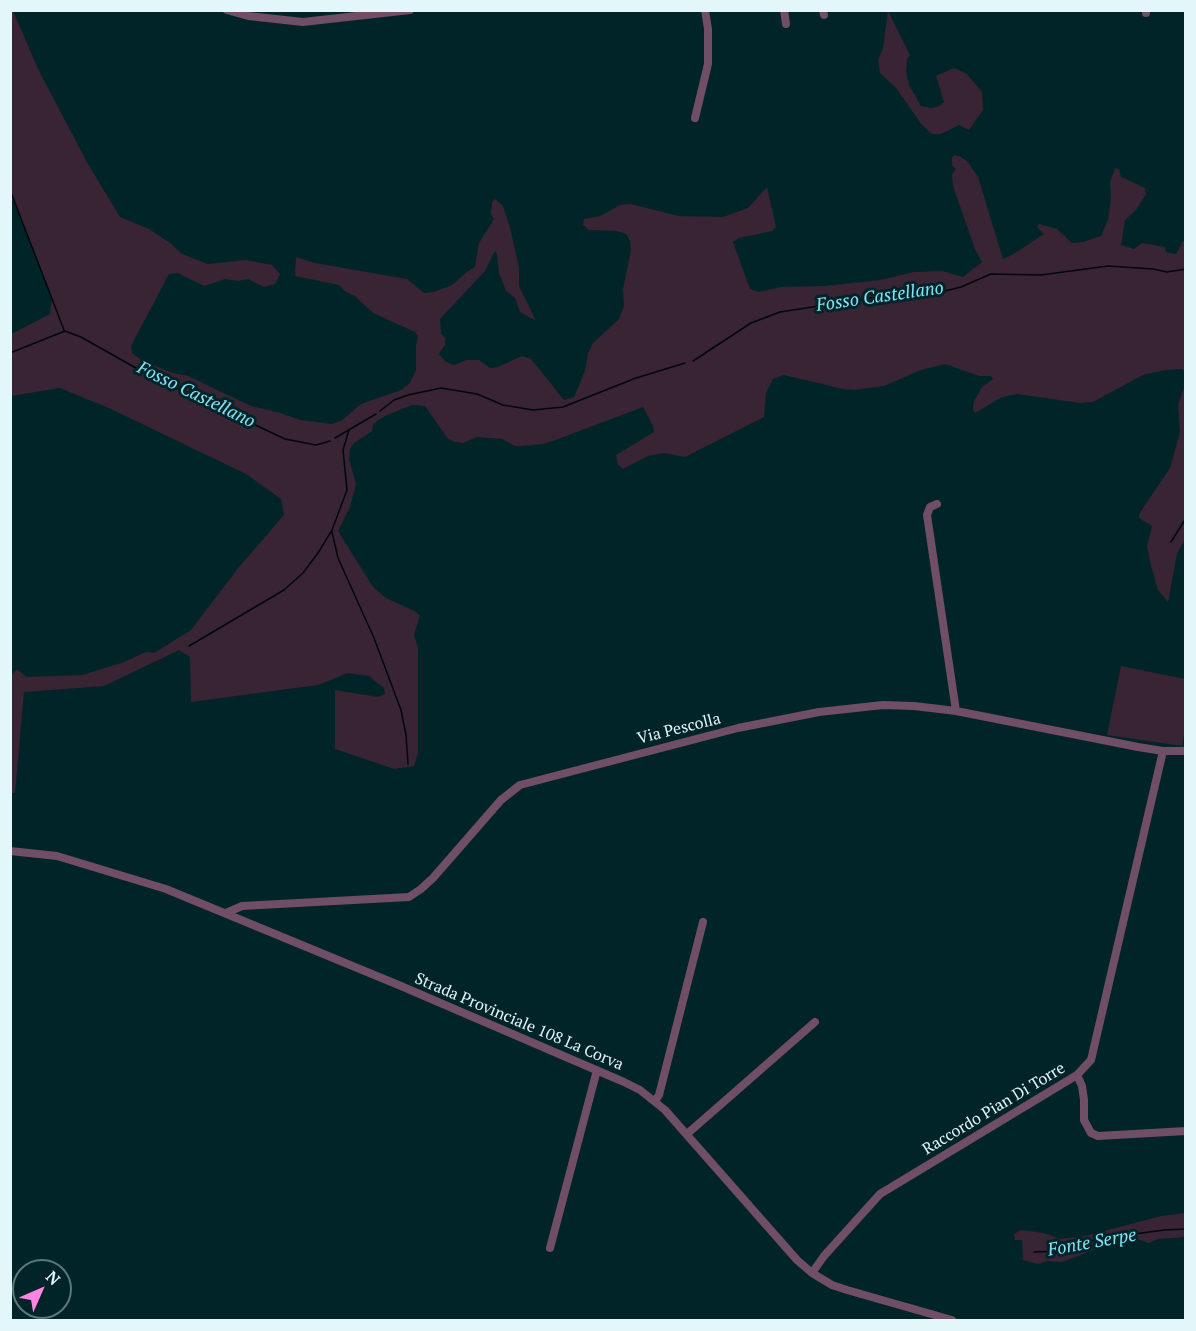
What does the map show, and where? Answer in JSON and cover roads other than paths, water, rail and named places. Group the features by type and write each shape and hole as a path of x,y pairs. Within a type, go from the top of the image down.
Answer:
{"street":[{"path":"227,10 248,16 303,22 410,10"},
{"path":"695,117 708,64 708,29 705,10"},
{"path":"784,10 786,24"},
{"path":"937,504 930,507 927,515 956,711"},
{"name":"Via Pescolla","path":"226,913 242,906 409,897 421,890 433,878 509,792 530,781 738,728 841,708 906,706 956,711 1163,751 1185,751"},
{"name":"Raccordo Pian Di Torre","path":"812,1273 824,1256 880,1194 1077,1075 1091,1060 1163,751"},
{"name":"Strada Provinciale 108 La Corva","path":"10,851 57,856 166,889 640,1090 655,1101 687,1134 707,1160 797,1260 812,1273 832,1285 952,1320"},
{"path":"655,1101 703,922"},
{"path":"687,1134 815,1022"},
{"path":"550,1248 597,1070"},
{"path":"1077,1075 1082,1086 1084,1119 1091,1133 1098,1137 1185,1131"}],"waterway":[{"name":"Fosso Castellano","path":"10,190 64,330"},
{"name":"Fosso Castellano","path":"693,361 751,323 780,312 884,296 933,294 961,287 991,274 1041,275 1108,266 1167,272 1186,269"},
{"name":"Fosso Castellano","path":"10,353 65,331 81,337 143,372 285,439 316,445 330,441"},
{"name":"Fosso Castellano","path":"380,411 394,400 441,388 477,394 503,405 533,410 563,407 636,378 685,363"},
{"name":"Fosso Castellano","path":"335,438 376,414"},
{"name":"Fosso Castellano","path":"189,646 284,590 303,573 318,553 332,530 347,490 343,450 349,430"},
{"name":"Fosso Castellano","path":"1171,542 1186,518"},
{"name":"Fosso Castellano","path":"332,532 338,558 374,638 401,710 408,764"},
{"name":"Fonte Serpe","path":"1034,1252 1061,1251 1097,1239 1186,1229"}]}
